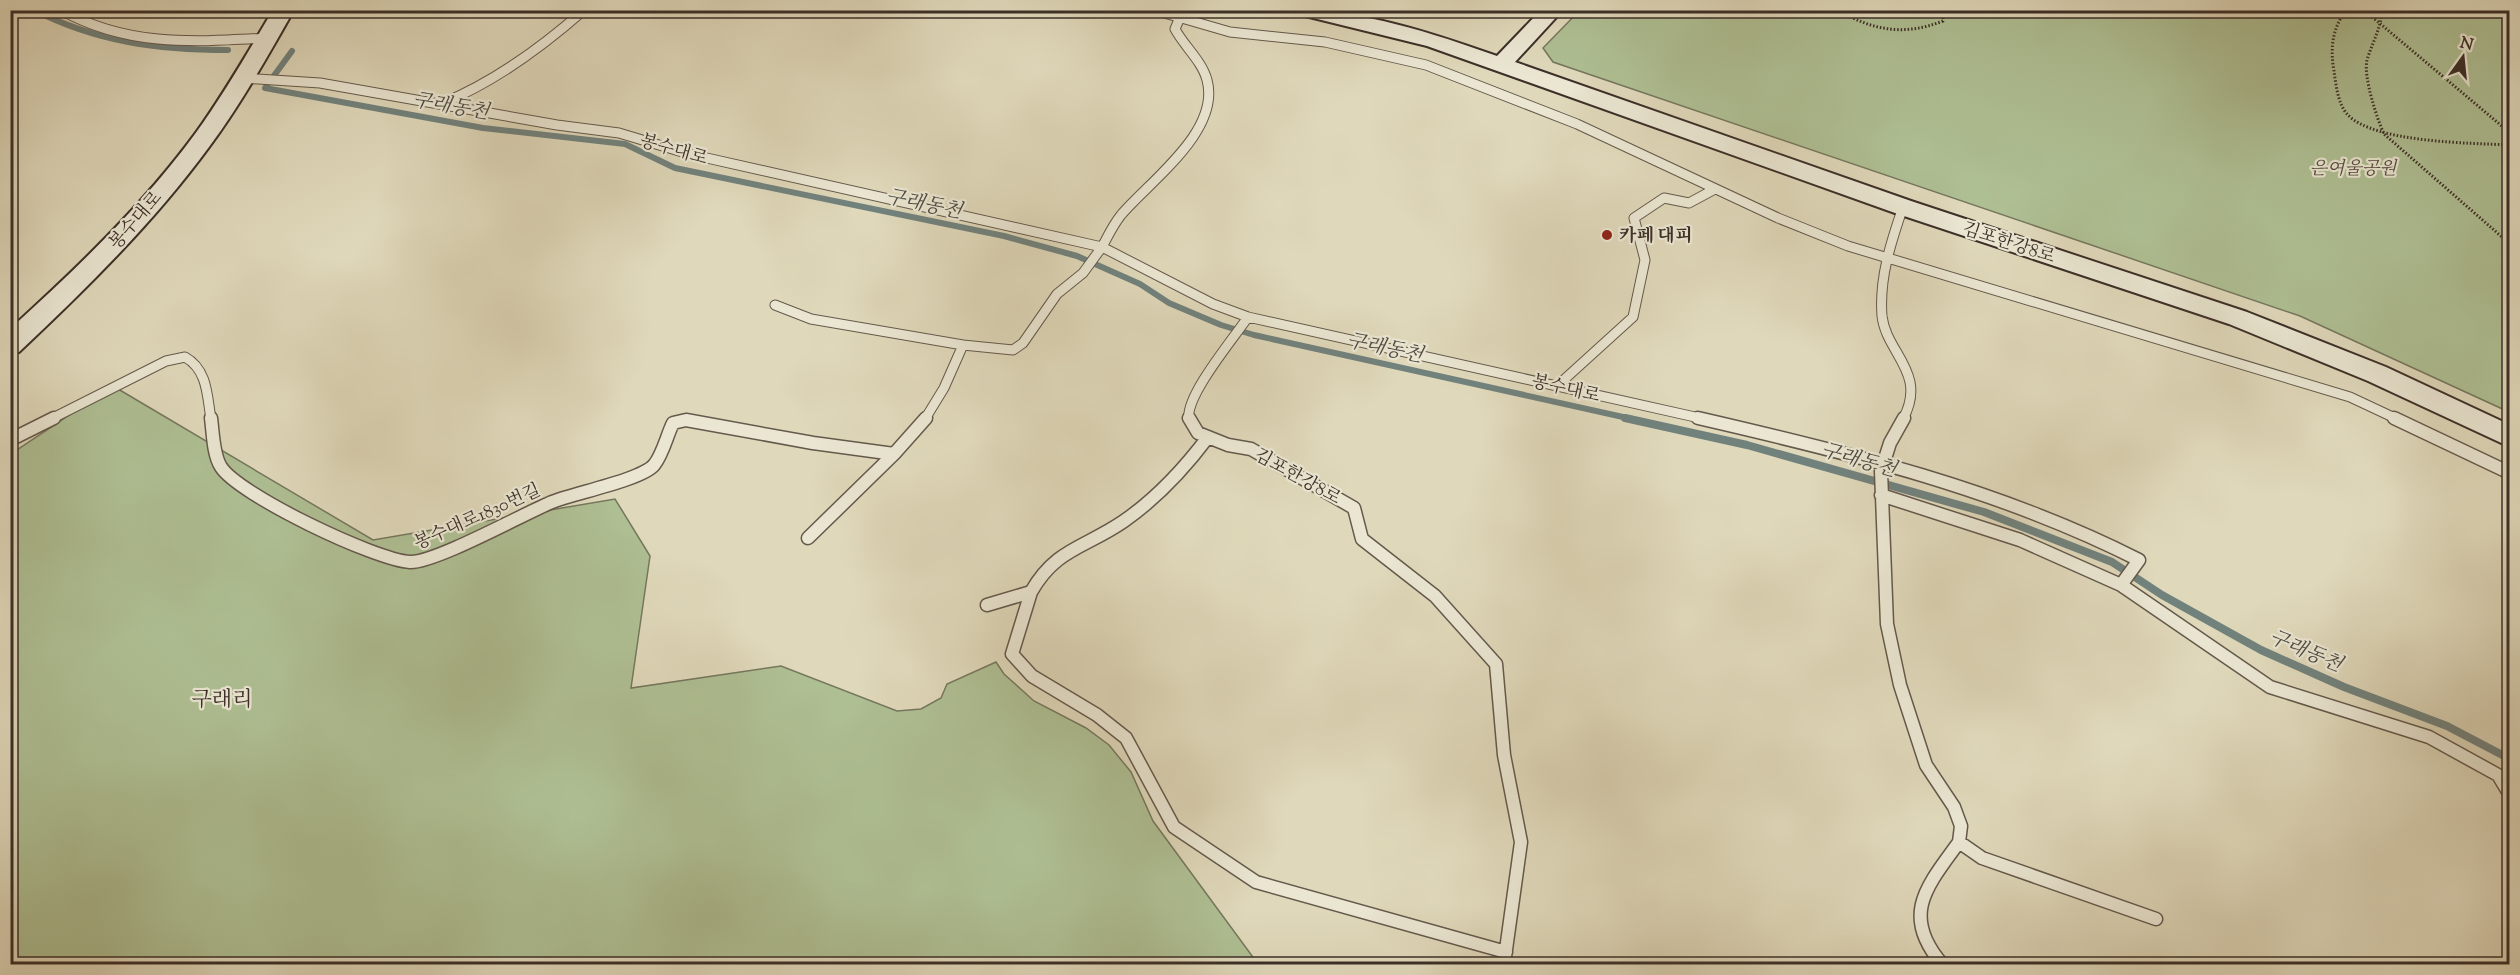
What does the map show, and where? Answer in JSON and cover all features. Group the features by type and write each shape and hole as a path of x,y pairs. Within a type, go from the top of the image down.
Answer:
{"street":[{"name":"봉수대로","path":"10,345 109,250 145,211 224,108 251,78 267,38 284,10"},
{"name":"김포한강8로","path":"1283,10 1501,64"},
{"name":"김포한강8로","path":"1304,10 1434,41 1903,207 2304,342 2510,437"},
{"path":"1501,64 1553,10"}],"lane":[{"path":"61,10 101,28 148,40 184,42 267,38"},
{"path":"443,103 486,85 503,75 584,10"},
{"path":"1154,10 1180,14 1230,32 1351,46 1426,65 1577,124 1807,230 1886,257 2350,397 2510,472"},
{"path":"776,306 812,319 963,345 1013,350 1023,343 1057,294 1083,273 1102,247 1119,216 1188,144 1205,117 1208,98 1207,80 1175,29 1180,14"},
{"name":"봉수대로","path":"251,78 291,80 443,103 556,125 619,133 700,157 1102,247"},
{"path":"1557,386 1633,317 1645,260 1634,218 1664,198 1689,202 1715,189"},
{"path":"1903,207 1886,257 1882,313 1884,329 1904,361 1911,400 1883,466 1881,495 1887,624 1900,685 1926,765 1954,807 1960,826 1959,842 1932,878 1922,900 1918,921 1923,942 1942,964"},
{"path":"1102,247 1246,321"},
{"name":"봉수대로","path":"1246,321 1557,386 1883,466 2059,522 2139,560 2121,585"},
{"name":"김포한강8로","path":"1246,321 1195,395 1188,411 1190,423 1198,433 1228,445 1251,449 1354,508 1362,539 1434,596 1496,664 1504,755 1521,842 1505,958"},
{"path":"808,538 923,423 944,388 963,345"},
{"name":"봉수대로1830번길","path":"10,440 166,361 185,357 196,363 204,377 219,465 235,483 279,509 387,558 412,562 441,553 554,501 639,474 654,465 673,423 686,420 813,443 894,454"},
{"path":"1208,437 1173,482 1112,529 1061,553 1042,570 1031,592 1012,654 1032,676 1097,715 1126,738 1174,826 1256,882 1505,958"},
{"path":"1881,495 2020,540 2121,585 2270,687 2429,737 2498,775 2510,795"},
{"path":"987,605 1031,592"},
{"path":"1959,842 1982,858 2156,919"}],"path":[{"path":"1439,10 1446,15 1461,10"},
{"path":"1838,10 1866,24 1907,30 1925,29 1943,21 1943,10"},
{"path":"2346,10 2336,27 2330,52 2340,99 2354,121 2384,134 2510,244"},
{"path":"2364,10 2510,133"},
{"path":"2382,10 2381,25 2367,61 2366,72 2371,86 2373,111 2384,134"},
{"path":"2384,134 2510,145"}],"green space":[{"name":"은여울공원","path":"1580,10 2509,11 2509,412 2300,316 1553,62 1543,48"},
{"path":"113,386 373,540 615,499 650,556 631,688 781,666 897,711 921,709 941,698 947,684 996,662 1004,674 1034,701 1086,728 1109,745 1131,772 1153,821 1258,964 11,964 11,454"}],"waterway":[{"name":"구래동천","path":"34,10 81,30 128,42 152,46 228,50"},
{"name":"구래동천","path":"292,51 265,88 483,128 625,144 675,168 1004,236 1077,256 1140,284 1169,303 1221,325 1254,335 1632,419"},
{"name":"구래동천","path":"1625,418 1747,445 1984,512 2112,562 2162,595 2261,650 2344,687 2447,726 2510,759"}],"place":[{"name":"카페 대피","path":"1607,235"}],"district":[{"name":"구래리","path":"222,699"}]}
